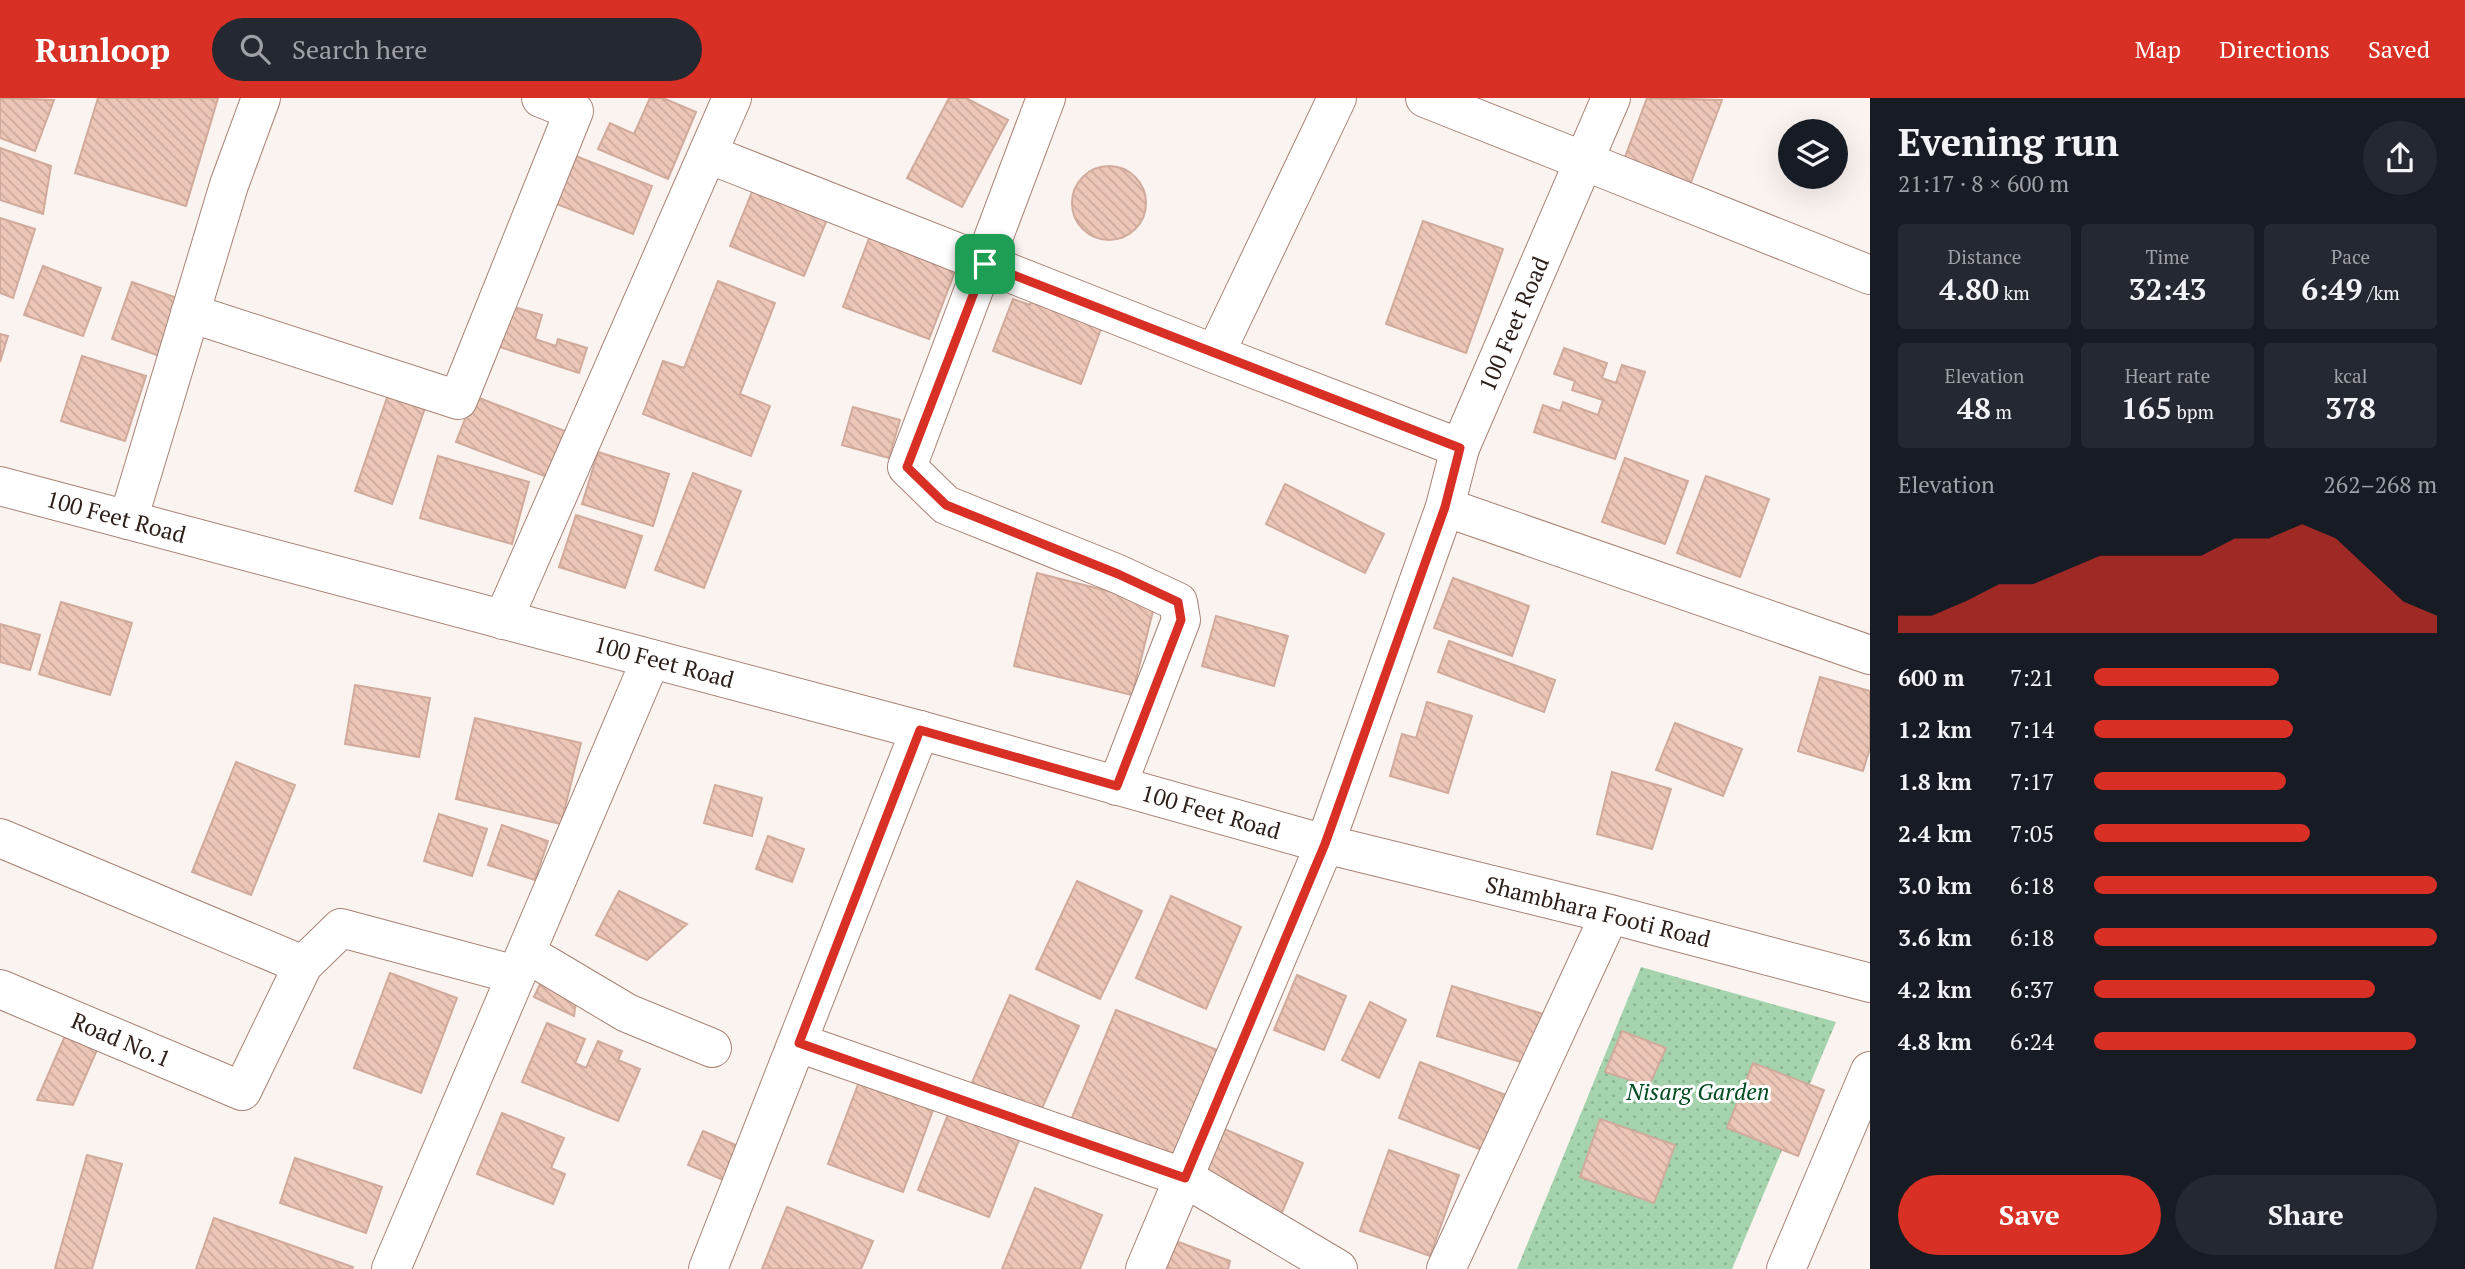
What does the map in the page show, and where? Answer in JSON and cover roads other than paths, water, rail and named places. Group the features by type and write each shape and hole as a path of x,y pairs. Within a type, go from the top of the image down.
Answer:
{"street":[{"path":"128,520 229,185 261,98"},
{"path":"190,313 458,400 574,111 541,98"},
{"path":"503,620 732,98"},
{"path":"1046,98 907,467 946,505 1118,574 1178,602 1181,620 1117,786"},
{"path":"1215,354 1337,98"},
{"path":"1425,98 1870,275"},
{"name":"100 Feet Road","path":"0,486 920,730 1325,844 1445,507 1460,448 1611,98"},
{"path":"708,154 1460,448"},
{"path":"1445,507 1870,655"},
{"path":"391,1269 651,659"},
{"path":"708,1269 920,730"},
{"path":"0,838 303,965 341,928 521,964 627,1013 712,1048"},
{"path":"1144,1269 1325,844"},
{"name":"Shambhara Footi Road","path":"1325,844 1609,914 1870,983"},
{"path":"1446,1269 1609,914"},
{"name":"Road No.1","path":"0,989 242,1091 303,965"},
{"path":"799,1043 1185,1178 1338,1269"},
{"path":"1786,1269 1870,1071"}],"park label":[{"name":"Nisarg Garden","path":"1698,1092"}]}
